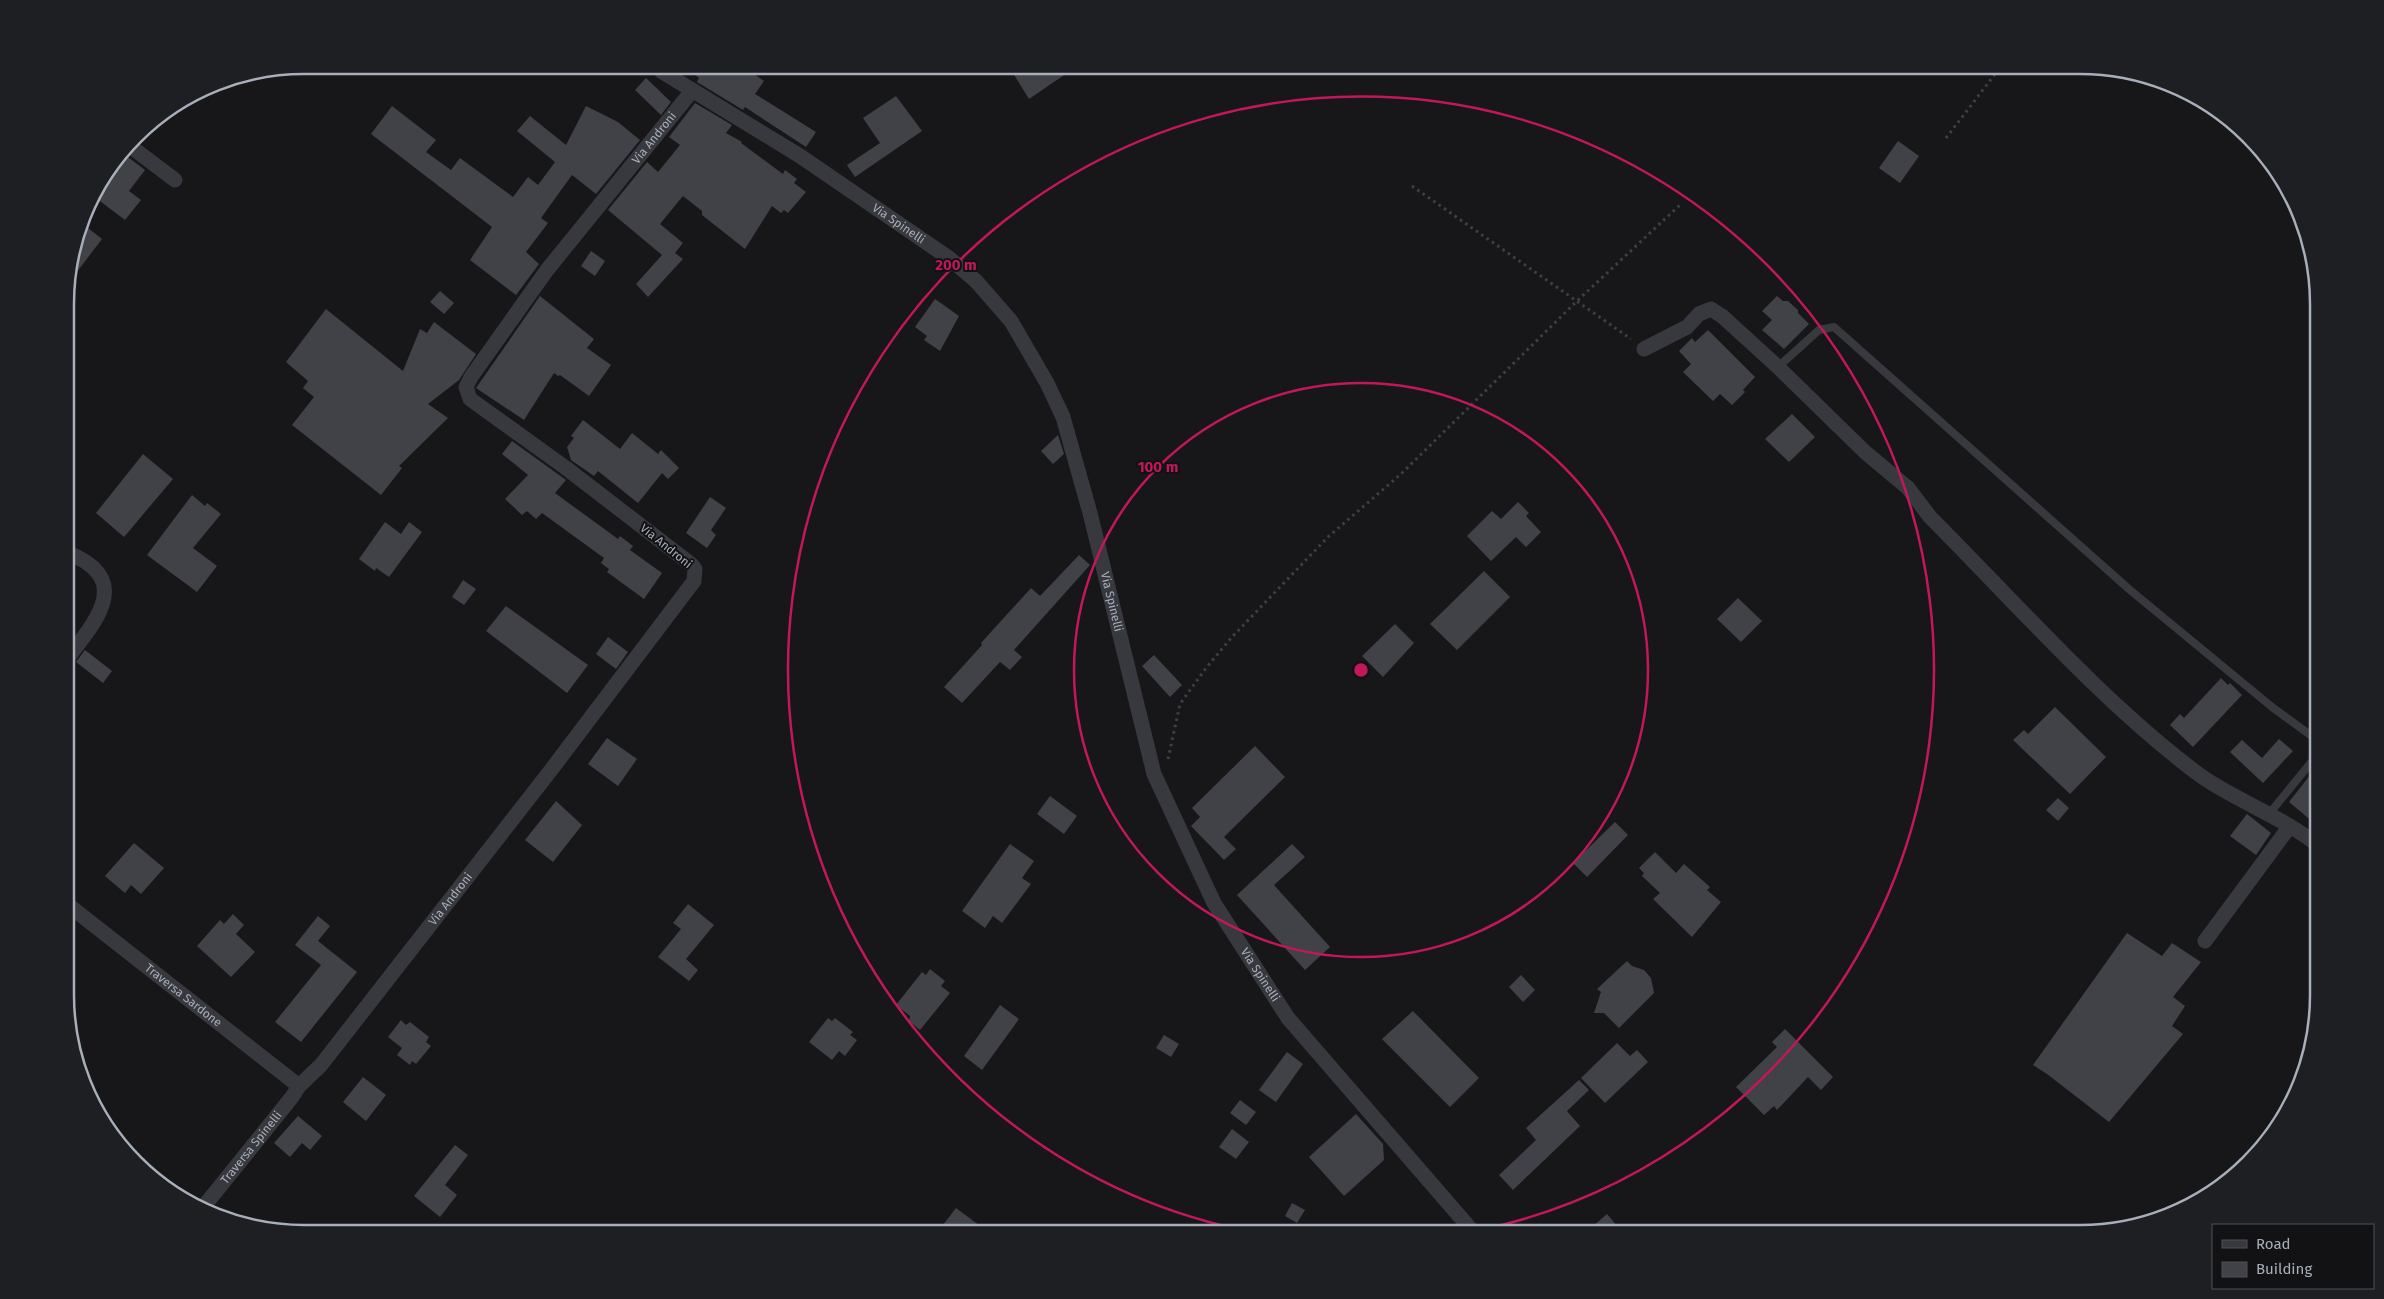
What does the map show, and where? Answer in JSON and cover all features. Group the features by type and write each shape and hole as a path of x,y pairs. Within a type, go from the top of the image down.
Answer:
{"street":[{"name":"Via Spinelli","path":"666,74 800,156 949,258 976,281 1011,321 1063,417 1090,514 1154,774 1214,903 1288,1018 1467,1225"},
{"name":"Via Androni","path":"299,1086 321,1065 551,770 694,581 695,569 692,565 566,468 470,399 466,387 471,377 547,270 692,91"},
{"path":"134,149 175,180"},
{"path":"1644,349 1687,327 1699,314 1711,309 1722,316 1778,367 1865,452 1908,488 1930,517 2144,731 2214,785 2269,814 2310,840"},
{"path":"74,556 94,566 100,575 104,586 104,601 97,620 74,650"},
{"path":"2204,941 2290,826"},
{"name":"Traversa Sardone","path":"74,909 299,1086"},
{"name":"Traversa Spinelli","path":"206,1203 299,1086"}],"lane":[{"path":"1778,367 1818,330 1834,327 2130,590 2272,708 2310,735"},
{"path":"2269,814 2310,764"}],"path":[{"path":"1946,138 1995,74"},
{"path":"1412,186 1644,349"},
{"path":"1154,774 1161,770 1168,762 1180,704 1206,668 1232,637 1328,537 1401,474 1577,301 1682,203"}],"building":[{"path":"694,74 754,74 764,81 755,94 816,132 806,147 745,107 743,110 697,82 699,78"},
{"path":"1014,74 1066,74 1029,99"},
{"path":"646,78 671,102 661,115 635,90"},
{"path":"896,96 922,131 855,177 847,165 880,143 863,118"},
{"path":"695,103 732,125 726,133 742,142 783,174 785,170 797,179 794,183 806,192 788,213 784,210 781,213 772,206 745,249 702,215 702,211 683,196 660,224 683,243 675,253 683,259 648,297 636,284 662,255 608,210 647,162 658,172 680,145 669,137"},
{"path":"392,106 436,140 426,152 451,170 460,158 513,197 528,177 538,185 555,162 517,131 530,116 566,145 586,106 618,122 640,140 596,194 572,175 541,218 548,223 526,252 539,264 516,295 470,260 492,227 371,134"},
{"path":"1898,141 1919,156 1900,183 1879,168"},
{"path":"128,157 145,170 129,191 141,200 125,220 99,200 114,174"},
{"path":"87,227 102,239 76,273"},
{"path":"591,251 605,261 595,276 581,266"},
{"path":"440,291 454,303 444,314 430,302"},
{"path":"540,296 594,339 587,348 611,365 589,396 560,375 558,376 554,373 524,420 476,388"},
{"path":"1777,296 1783,301 1788,301 1809,324 1784,349 1762,330 1772,320 1762,311"},
{"path":"935,299 959,316 940,351 924,340 927,336 915,327"},
{"path":"326,309 403,371 420,329 427,333 434,322 476,354 459,380 428,404 448,418 399,466 402,468 381,495 292,425 314,397 303,388 308,381 286,362"},
{"path":"1708,330 1755,377 1743,390 1745,392 1732,405 1720,394 1713,401 1683,372 1691,364 1679,351 1692,338 1695,342"},
{"path":"1792,414 1815,437 1789,462 1765,439"},
{"path":"583,420 620,449 632,433 658,454 661,450 679,468 668,479 662,473 638,503 598,471 594,476 571,460 567,447 574,438 571,436"},
{"path":"1058,435 1064,454 1053,464 1041,451"},
{"path":"512,441 566,480 555,493 618,539 620,536 633,546 630,550 662,573 644,599 607,572 609,569 601,563 604,558 542,513 536,519 527,511 522,515 505,499 528,475 502,454"},
{"path":"143,454 173,479 124,537 96,513"},
{"path":"192,495 205,506 207,503 221,514 193,548 217,566 197,592 147,555"},
{"path":"710,497 726,508 711,530 716,535 707,548 686,533"},
{"path":"1518,502 1529,513 1526,516 1541,532 1526,547 1516,537 1491,561 1467,536 1492,511 1501,519"},
{"path":"385,522 401,534 409,522 422,532 389,577 376,568 375,571 359,559"},
{"path":"1079,555 1090,565 1014,650 1022,657 1010,670 1000,662 962,703 944,687 1031,588 1040,596"},
{"path":"1484,571 1510,597 1457,650 1430,624"},
{"path":"463,580 476,589 464,605 452,597"},
{"path":"1738,598 1762,621 1741,642 1717,619"},
{"path":"506,606 588,665 567,693 486,631"},
{"path":"1395,624 1414,643 1383,677 1362,656"},
{"path":"608,637 628,652 616,669 596,654"},
{"path":"85,650 112,671 103,683 76,662"},
{"path":"1154,655 1182,685 1170,697 1142,666"},
{"path":"2221,678 2228,685 2230,683 2242,695 2193,747 2170,725 2180,714 2184,718"},
{"path":"2055,707 2106,757 2070,794 2013,740 2024,730 2028,734"},
{"path":"607,738 637,759 618,786 588,764"},
{"path":"2279,739 2293,751 2263,783 2230,752 2242,740 2262,758"},
{"path":"1255,746 1285,777 1224,837 1236,849 1224,860 1191,826 1200,817 1192,808"},
{"path":"2310,775 2310,820 2289,802"},
{"path":"1050,796 1077,816 1064,834 1037,814"},
{"path":"2058,798 2069,808 2058,821 2046,810"},
{"path":"556,801 582,825 553,862 525,840"},
{"path":"2247,814 2271,833 2256,855 2230,836"},
{"path":"1615,822 1628,835 1587,877 1573,863"},
{"path":"134,843 164,868 141,894 131,885 125,893 105,876"},
{"path":"1010,844 1034,861 1022,878 1031,884 1002,923 993,916 985,928 962,911"},
{"path":"1292,844 1305,857 1274,885 1330,947 1305,970 1237,895"},
{"path":"1655,852 1676,873 1684,864 1710,887 1707,890 1721,902 1692,937 1653,899 1660,893 1642,876 1644,873 1639,868"},
{"path":"688,904 714,925 686,959 698,970 689,981 658,957 681,929 673,923"},
{"path":"233,914 244,925 236,934 255,952 231,977 197,946 220,920 224,924"},
{"path":"318,916 330,926 318,941 357,972 301,1042 275,1022 321,965 295,945"},
{"path":"2127,933 2162,956 2172,943 2201,962 2173,997 2185,1006 2172,1026 2183,1034 2109,1122 2033,1065"},
{"path":"1627,961 1632,966 1644,970 1651,978 1654,993 1619,1028 1604,1013 1594,1013 1601,992 1597,989"},
{"path":"930,969 945,981 941,986 950,993 920,1030 909,1021 910,1016 896,1005 922,972 926,975"},
{"path":"1521,975 1535,990 1523,1002 1509,987"},
{"path":"1000,1005 1019,1019 982,1070 964,1056"},
{"path":"1413,1011 1479,1078 1450,1107 1382,1039"},
{"path":"828,1018 832,1021 835,1018 853,1032 850,1035 857,1040 845,1056 839,1051 832,1060 809,1042"},
{"path":"401,1020 406,1025 410,1022 429,1037 426,1042 431,1046 416,1064 412,1061 410,1065 397,1055 402,1048 388,1037"},
{"path":"1785,1029 1833,1077 1821,1090 1808,1077 1777,1110 1774,1106 1764,1115 1736,1087 1777,1047 1772,1042"},
{"path":"1164,1035 1179,1044 1171,1057 1156,1048"},
{"path":"1617,1043 1630,1056 1637,1050 1648,1062 1605,1103 1581,1078"},
{"path":"1287,1052 1303,1064 1276,1102 1259,1090"},
{"path":"363,1077 386,1095 366,1121 343,1102"},
{"path":"1579,1080 1589,1090 1567,1111 1580,1126 1513,1190 1499,1175 1536,1140 1526,1128"},
{"path":"1240,1100 1256,1112 1246,1125 1230,1113"},
{"path":"1356,1114 1383,1144 1384,1160 1344,1196 1309,1157"},
{"path":"298,1116 322,1136 310,1150 302,1143 290,1157 274,1143"},
{"path":"1232,1129 1249,1142 1236,1159 1219,1147"},
{"path":"455,1145 468,1155 445,1185 457,1195 440,1217 414,1196"},
{"path":"1292,1203 1305,1210 1297,1223 1285,1216"},
{"path":"956,1208 979,1225 943,1225"},
{"path":"1607,1214 1616,1225 1594,1225"}]}
